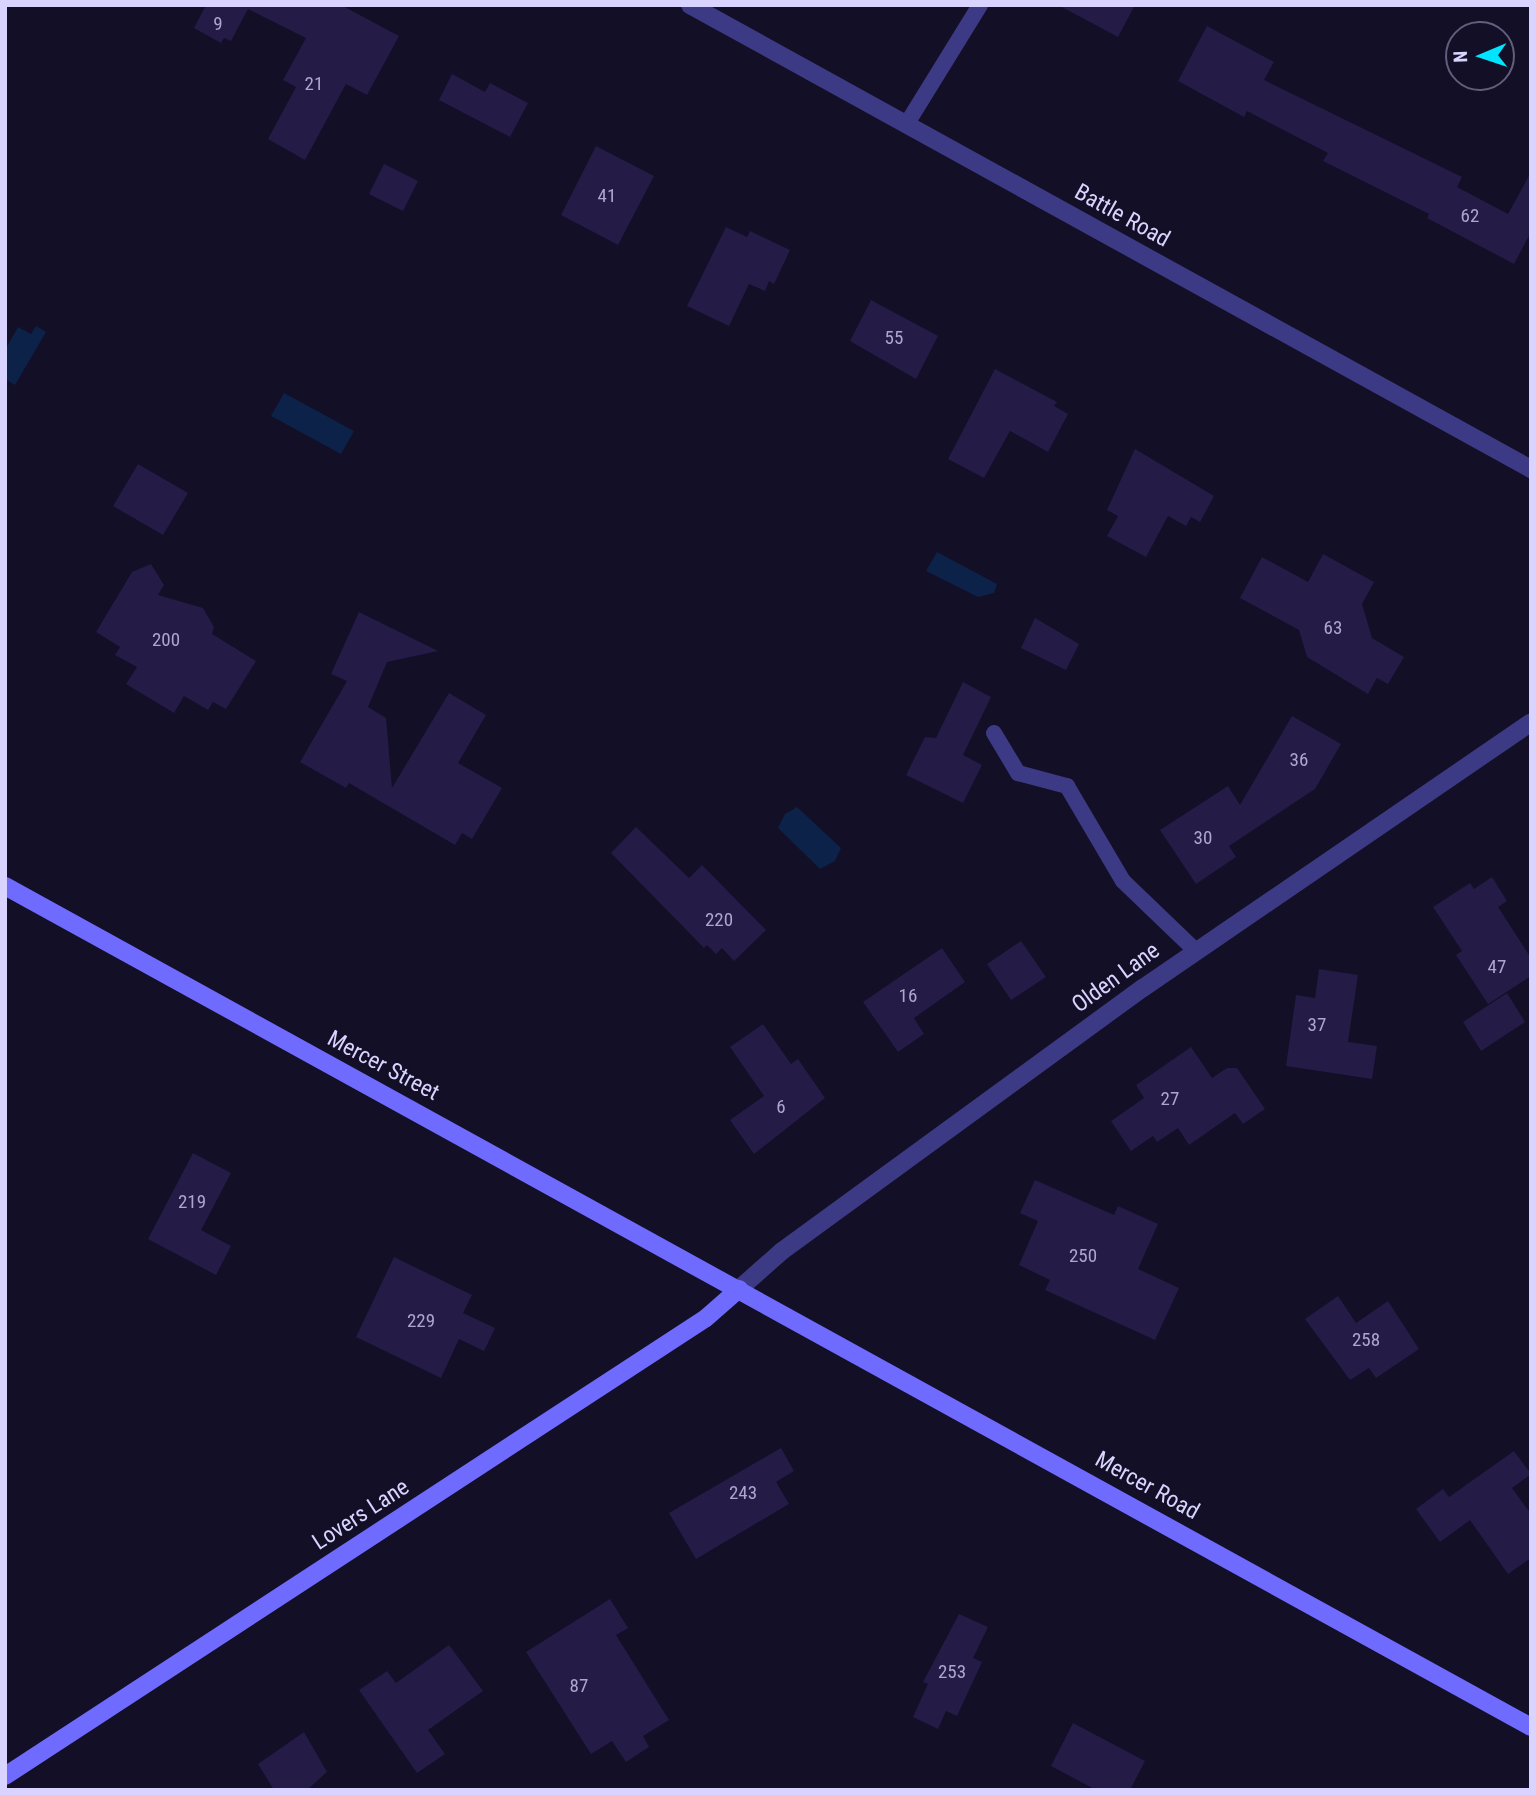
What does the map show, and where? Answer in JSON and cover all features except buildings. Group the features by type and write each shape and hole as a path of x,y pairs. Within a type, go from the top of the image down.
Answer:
{"main road":[{"name":"Mercer Street","path":"5,886 739,1289"},
{"name":"Mercer Road","path":"739,1289 1531,1727"},
{"name":"Lovers Lane","path":"5,1776 706,1318 739,1289"}],"street":[{"name":"Battle Road","path":"690,5 1531,469"},
{"name":"Olden Lane","path":"739,1289 782,1251 1196,951 1531,722"}],"lane":[{"path":"906,124 980,5"},
{"path":"995,733 1018,773 1067,786 1124,881 1196,951"}],"water":[{"path":"36,326 46,332 15,385 5,379 5,350 18,327 31,334"},
{"path":"284,393 354,431 341,454 271,416"},
{"path":"937,552 997,584 994,593 978,597 926,571"},
{"path":"797,807 841,848 835,861 820,869 778,828 785,814"}]}
